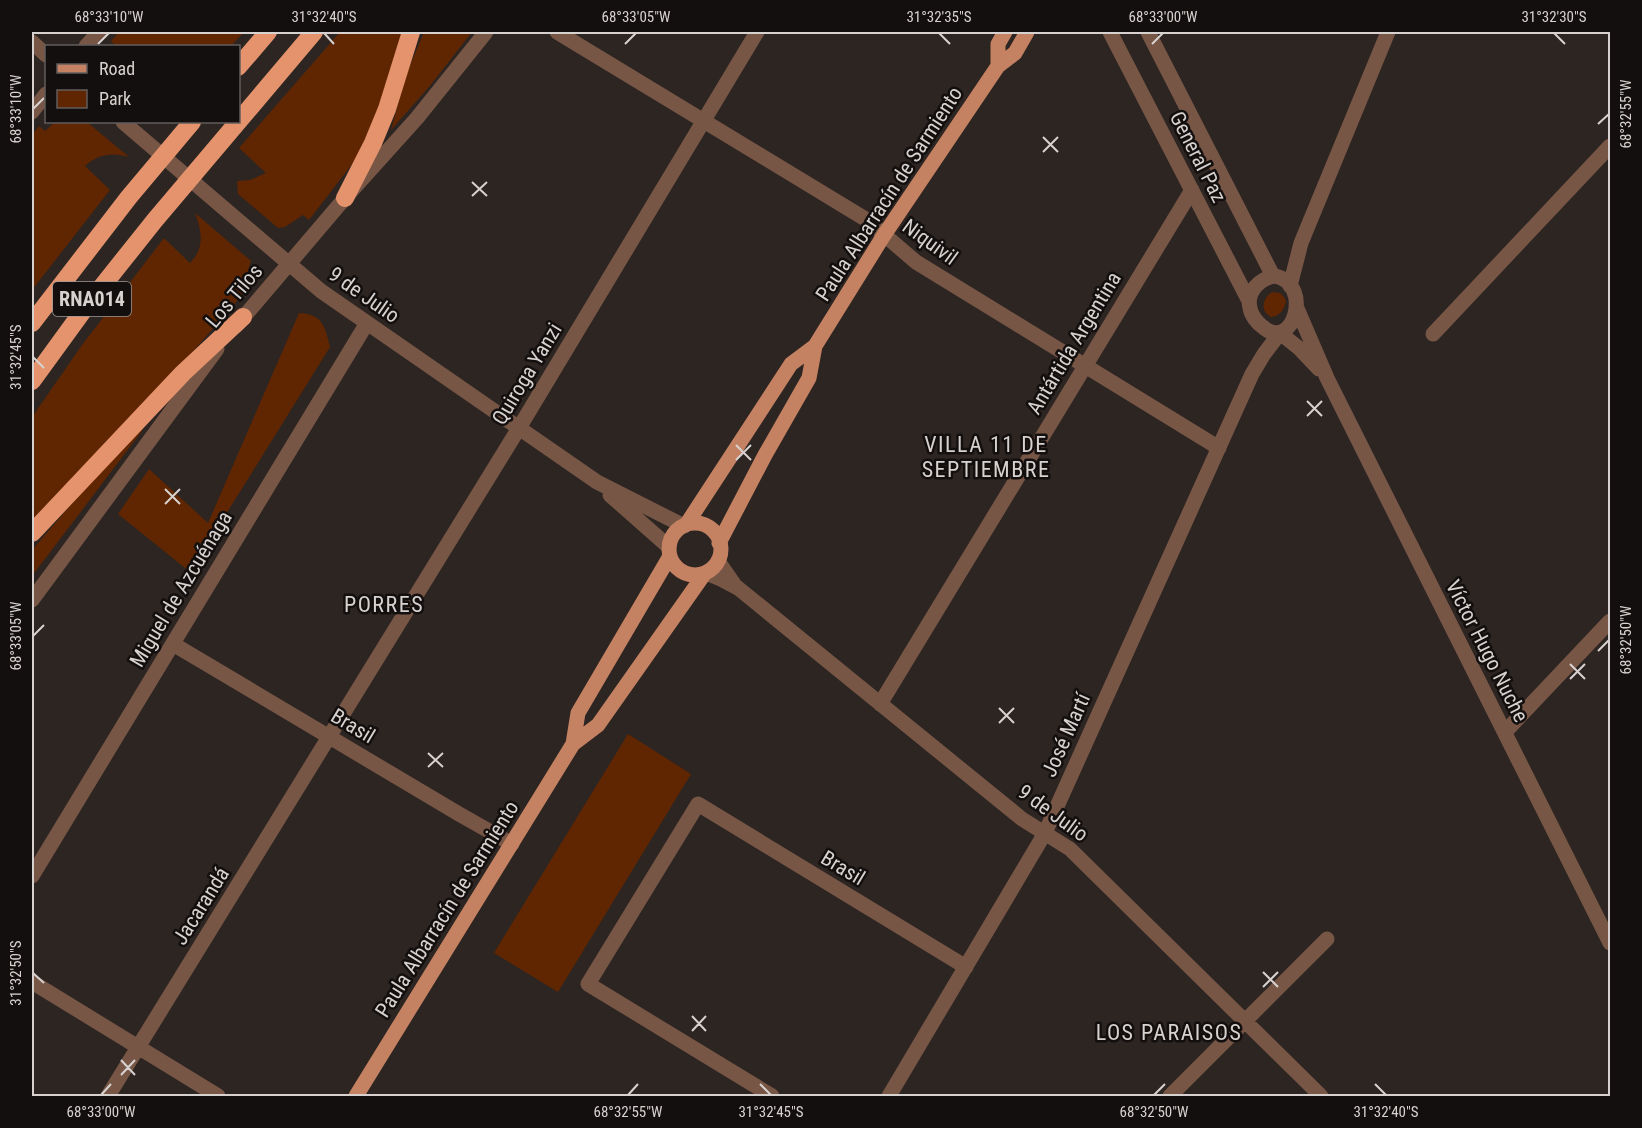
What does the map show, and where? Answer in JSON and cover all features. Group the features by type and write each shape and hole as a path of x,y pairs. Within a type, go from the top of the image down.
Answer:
{"highway":[{"path":"240,64 268,32"},
{"name":"RNA014","path":"240,121 314,32"},
{"path":"345,198 380,128 411,32"},
{"name":"RNA014","path":"32,323 129,197 191,123"},
{"name":"RNA014","path":"32,381 88,304 155,220 238,123"},
{"path":"32,533 183,373 243,316"}],"main road":[{"name":"Paula Albarracín de Sarmiento","path":"998,66 998,44 1005,32"},
{"name":"Paula Albarracín de Sarmiento","path":"719,543 765,454 809,378 815,346 884,235 998,66 1015,53 1027,32"},
{"name":"Paula Albarracín de Sarmiento","path":"685,525 791,364 815,346"},
{"path":"685,525 706,526 713,531 719,543 718,561 705,573 694,575 686,574 676,567 669,552 674,534 685,525"},
{"name":"Paula Albarracín de Sarmiento","path":"573,744 578,713 669,552"},
{"name":"Paula Albarracín de Sarmiento","path":"356,1096 573,744 598,725 705,573"}],"street":[{"path":"87,45 99,32"},
{"name":"Los Tilos","path":"32,600 243,316 417,118 486,32"},
{"name":"Niquivil","path":"557,32 867,220 916,262 1219,448"},
{"name":"Quiroga Yanzi","path":"329,737 519,428 757,32"},
{"name":"General Paz","path":"1110,32 1249,301"},
{"path":"1148,32 1273,276"},
{"path":"1290,286 1306,231 1388,32"},
{"path":"32,42 45,54"},
{"path":"32,112 45,95"},
{"name":"9 de Julio","path":"124,123 321,291 597,482 685,525"},
{"path":"1433,334 1611,146"},
{"name":"Antártida Argentina","path":"880,704 1192,190"},
{"path":"1273,276 1280,277 1290,286 1296,297 1296,306 1290,324 1280,333 1271,332 1261,326 1252,315 1250,294 1258,284 1273,276 1292,254 1306,231"},
{"name":"Víctor Hugo Nuche","path":"1296,306 1327,378 1611,943"},
{"name":"Miguel de Azcuénaga","path":"32,876 367,323"},
{"name":"José Martí","path":"1252,374 1261,326"},
{"name":"Víctor Hugo Nuche","path":"1280,333 1300,349 1327,378"},
{"name":"José Martí","path":"889,1096 1045,833 1252,374 1280,333"},
{"name":"9 de Julio","path":"597,482 669,552"},
{"name":"9 de Julio","path":"718,561 738,588"},
{"name":"9 de Julio","path":"705,573 738,588 1022,819 1071,849 1321,1096"},
{"path":"1505,732 1611,621"},
{"name":"Brasil","path":"173,644 512,844"},
{"name":"Jacarandá","path":"108,1096 329,737"},
{"name":"Brasil","path":"772,1096 588,984 698,804 966,967"},
{"path":"1170,1096 1327,939"},
{"path":"32,982 218,1096"}],"green space":[{"path":"119,32 244,32 232,45 115,45 111,41"},
{"path":"340,32 404,32 385,95 356,159 309,220 303,215 285,227 278,228 238,194 237,181 250,180 266,173 239,148"},
{"path":"424,32 472,32 429,87 391,130 406,75"},
{"path":"54,123 88,123 129,157 106,155 85,166 110,190 32,290 32,135 39,126 45,131"},
{"path":"195,213 251,261 247,274 237,288 243,294 169,379 32,524 32,417 82,345 164,238 190,263 195,257 201,239"},
{"path":"1272,292 1280,293 1286,301 1281,312 1271,317 1265,312 1264,305 1266,298"},
{"path":"299,313 313,316 322,323 330,347 190,572 118,514 149,469 208,523"},
{"path":"141,429 142,431 32,576 32,550 101,470"},
{"path":"628,734 691,774 558,992 494,953"}],"district":[{"name":"VILLA 11 DE SEPTIEMBRE","path":"986,456"},
{"name":"PORRES","path":"384,604"},
{"name":"LOS PARAISOS","path":"1169,1032"}]}
